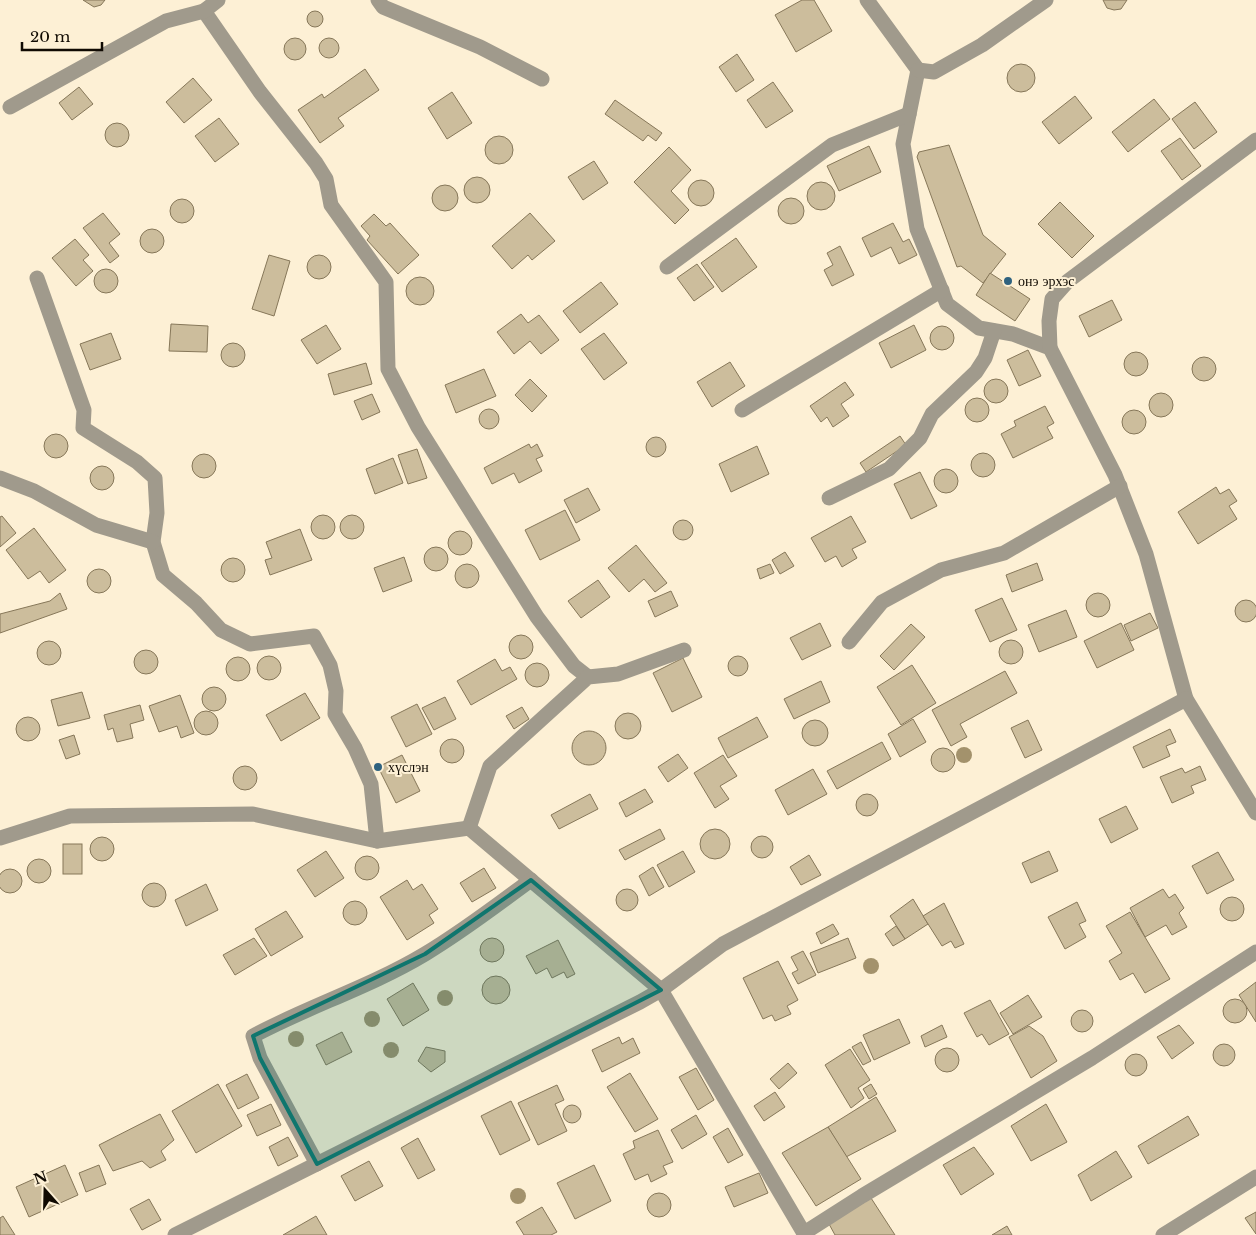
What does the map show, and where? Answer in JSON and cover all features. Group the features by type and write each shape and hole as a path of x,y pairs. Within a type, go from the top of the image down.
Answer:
{"street":[{"path":"10,107 166,21 204,11 218,0"},
{"path":"378,0 383,7 480,47 542,79"},
{"path":"867,0 918,70 934,72 982,45 1046,0"},
{"path":"204,11 260,92 316,163 326,179 331,205 386,282 388,369 418,427 536,617 574,666 588,677"},
{"path":"918,70 903,144 918,229 947,304 979,328 1013,334 1050,348"},
{"path":"667,267 832,145 909,114"},
{"path":"1256,140 1068,281 1052,300 1049,321 1050,348 1120,486 1146,554 1186,699 1256,813"},
{"path":"37,278 84,410 83,428 137,462 155,478 157,513 153,542 162,575 196,603 221,630 250,644 314,636 332,674 336,691 335,714 355,748 371,784 377,841"},
{"path":"742,410 942,290"},
{"path":"829,498 889,469 920,438 932,414 976,372 985,358 994,331"},
{"path":"0,478 34,491 96,525 153,542"},
{"path":"849,642 882,602 941,570 1004,553 1120,486"},
{"path":"469,828 490,766 588,677 618,674 684,650"},
{"path":"175,1235 661,990 723,944 1186,699"},
{"path":"0,838 70,816 253,814 377,841 469,828 661,990 805,1234 862,1196 1092,1058 1256,952"},
{"path":"316,1164 260,1058 253,1036 295,1014 366,985 425,954 531,880"},
{"path":"1163,1235 1256,1177"}],"highlighted area":[{"path":"531,880 661,990 317,1164 260,1058 253,1036 425,954"}],"building":[{"path":"83,0 105,0 101,5 94,7"},
{"path":"802,0 814,0 832,31 796,52 775,15"},
{"path":"1103,0 1127,0 1121,9 1114,10 1107,8"},
{"path":"315,11 323,19 315,27 307,19"},
{"path":"295,38 303,41 306,49 303,57 295,60 287,57 284,49 287,41"},
{"path":"325,38 333,38 339,44 339,52 333,58 325,58 319,52 319,44"},
{"path":"737,54 754,80 736,92 719,67"},
{"path":"1021,64 1031,68 1035,78 1031,88 1021,92 1011,88 1007,78 1011,68"},
{"path":"365,69 379,90 338,118 344,126 320,143 298,110 322,94 324,98"},
{"path":"193,78 212,100 184,123 166,102"},
{"path":"773,82 793,111 766,128 747,100"},
{"path":"79,87 93,104 72,120 59,103"},
{"path":"452,92 472,123 447,139 428,108"},
{"path":"1075,96 1092,118 1059,144 1042,122"},
{"path":"1154,99 1170,119 1128,152 1112,132"},
{"path":"615,100 662,133 656,141 648,135 643,141 605,114"},
{"path":"1195,102 1217,132 1194,149 1172,119"},
{"path":"219,118 239,144 215,162 195,136"},
{"path":"117,123 126,126 129,135 126,144 117,147 108,144 105,135 108,126"},
{"path":"499,136 509,140 513,150 509,160 499,164 489,160 485,150 489,140"},
{"path":"1180,138 1201,166 1182,180 1161,151"},
{"path":"949,145 983,235 1006,254 983,283 961,266 957,267 917,157 919,152"},
{"path":"869,146 881,172 839,191 827,166"},
{"path":"669,147 691,170 671,191 689,210 675,224 634,182"},
{"path":"594,161 608,183 583,200 568,177"},
{"path":"477,177 486,181 490,190 486,199 477,203 468,199 464,190 468,181"},
{"path":"701,180 710,184 714,193 710,202 701,206 692,202 688,193 692,184"},
{"path":"821,182 831,186 835,196 831,206 821,210 811,206 807,196 811,186"},
{"path":"445,185 455,188 458,198 455,208 445,211 435,208 432,198 435,188"},
{"path":"791,198 800,202 804,211 800,220 791,224 782,220 778,211 782,202"},
{"path":"182,199 191,202 194,211 191,220 182,223 173,220 170,211 173,202"},
{"path":"1060,202 1094,236 1072,258 1038,224"},
{"path":"103,213 120,234 109,243 119,256 110,263 83,228"},
{"path":"530,213 555,241 532,260 528,255 512,269 492,246"},
{"path":"374,214 386,226 390,223 419,255 398,274 367,240 370,236 361,226"},
{"path":"893,223 903,242 909,239 917,255 899,264 891,247 871,257 862,238"},
{"path":"152,229 161,232 164,241 161,250 152,253 143,250 140,241 143,232"},
{"path":"736,238 757,267 722,292 701,263"},
{"path":"75,239 89,255 83,260 93,271 76,286 52,258"},
{"path":"840,246 854,275 832,286 824,270 833,265 827,253"},
{"path":"269,255 290,261 274,316 252,309"},
{"path":"319,255 328,258 331,267 328,276 319,279 310,276 307,267 310,258"},
{"path":"697,264 714,287 694,301 677,278"},
{"path":"106,269 115,272 118,281 115,290 106,293 97,290 94,281 97,272"},
{"path":"990,273 1030,299 1015,321 976,295"},
{"path":"420,277 430,281 434,291 430,301 420,305 410,301 406,291 410,281"},
{"path":"601,282 618,304 580,333 563,311"},
{"path":"1112,300 1122,320 1089,337 1079,316"},
{"path":"521,314 528,323 539,315 559,340 541,354 530,341 514,354 497,332"},
{"path":"171,324 208,326 207,352 169,351"},
{"path":"326,325 341,349 317,364 301,340"},
{"path":"914,325 926,350 891,368 879,343"},
{"path":"942,326 951,329 954,338 951,347 942,350 933,347 930,338 933,329"},
{"path":"111,333 121,359 90,370 80,344"},
{"path":"604,333 627,363 604,380 581,349"},
{"path":"233,343 242,346 245,355 242,364 233,367 224,364 221,355 224,346"},
{"path":"1028,350 1041,376 1019,386 1007,360"},
{"path":"1136,352 1145,355 1148,364 1145,373 1136,376 1127,373 1124,364 1127,355"},
{"path":"1204,357 1213,360 1216,369 1213,378 1204,381 1195,378 1192,369 1195,360"},
{"path":"730,362 745,386 712,407 697,382"},
{"path":"366,363 372,384 334,395 328,374"},
{"path":"484,369 496,396 456,413 445,385"},
{"path":"530,379 547,396 532,412 515,395"},
{"path":"996,379 1004,383 1008,391 1004,399 996,403 988,399 984,391 988,383"},
{"path":"845,382 854,395 841,404 849,416 833,427 827,417 821,422 810,406"},
{"path":"1161,393 1169,397 1173,405 1169,413 1161,417 1153,413 1149,405 1153,397"},
{"path":"372,394 380,412 362,420 354,401"},
{"path":"977,398 986,401 989,410 986,419 977,422 968,419 965,410 968,401"},
{"path":"1045,406 1054,423 1047,427 1053,438 1013,458 1001,434 1016,426 1014,421"},
{"path":"485,409 493,409 499,415 499,423 493,429 485,429 479,423 479,415"},
{"path":"1134,410 1142,414 1146,422 1142,430 1134,434 1126,430 1122,422 1126,414"},
{"path":"56,434 65,437 68,446 65,455 56,458 47,455 44,446 47,437"},
{"path":"900,436 906,445 866,472 860,463"},
{"path":"652,437 660,437 666,443 666,451 660,457 652,457 646,451 646,443"},
{"path":"529,444 531,448 537,444 543,456 536,459 542,471 519,483 514,473 492,484 484,468"},
{"path":"757,446 769,474 731,492 719,464"},
{"path":"417,449 427,478 408,484 398,455"},
{"path":"983,453 991,457 995,465 991,473 983,477 975,473 971,465 975,457"},
{"path":"204,454 213,457 216,466 213,475 204,478 195,475 192,466 195,457"},
{"path":"393,458 403,483 375,494 366,469"},
{"path":"102,466 111,469 114,478 111,487 102,490 93,487 90,478 93,469"},
{"path":"946,469 954,473 958,481 954,489 946,493 938,489 934,481 938,473"},
{"path":"920,472 937,506 911,519 894,484"},
{"path":"1216,487 1220,494 1229,489 1237,501 1229,506 1237,519 1198,544 1178,512"},
{"path":"588,488 600,510 576,523 564,500"},
{"path":"565,510 580,540 540,560 525,530"},
{"path":"323,515 332,518 335,527 332,536 323,539 314,536 311,527 314,518"},
{"path":"352,515 361,518 364,527 361,536 352,539 343,536 340,527 343,518"},
{"path":"2,516 16,533 0,547 0,517"},
{"path":"851,516 866,542 852,549 857,558 842,567 836,556 825,562 811,538"},
{"path":"679,520 687,520 693,526 693,534 687,540 679,540 673,534 673,526"},
{"path":"34,528 66,570 49,583 40,571 28,579 6,550"},
{"path":"300,529 312,560 270,575 265,560 272,558 266,542"},
{"path":"460,531 469,534 472,543 469,552 460,555 451,552 448,543 451,534"},
{"path":"636,545 667,583 655,592 644,579 629,592 608,568"},
{"path":"436,547 445,550 448,559 445,568 436,571 427,568 424,559 427,550"},
{"path":"785,552 794,566 780,574 772,560"},
{"path":"404,557 412,581 383,592 374,568"},
{"path":"233,558 242,561 245,570 242,579 233,582 224,579 221,570 224,561"},
{"path":"1037,563 1043,580 1012,592 1006,575"},
{"path":"467,564 476,567 479,576 476,585 467,588 458,585 455,576 458,567"},
{"path":"770,564 774,573 760,579 757,569"},
{"path":"99,569 108,572 111,581 108,590 99,593 90,590 87,581 90,572"},
{"path":"598,580 610,597 581,618 568,601"},
{"path":"671,591 678,606 655,617 648,601"},
{"path":"60,593 67,609 0,633 0,614 50,601"},
{"path":"1098,593 1103,594 1109,600 1109,610 1103,616 1098,617 1093,616 1087,610 1086,605 1087,600 1093,594"},
{"path":"1002,598 1017,630 990,642 975,610"},
{"path":"1246,600 1254,603 1257,611 1254,619 1246,622 1238,619 1235,611 1238,603"},
{"path":"1066,610 1077,637 1039,652 1028,625"},
{"path":"1150,613 1158,628 1131,641 1124,625"},
{"path":"820,623 831,646 802,660 790,638"},
{"path":"1121,623 1134,650 1097,668 1084,641"},
{"path":"911,624 925,637 894,670 880,656"},
{"path":"521,635 530,638 533,647 530,656 521,659 512,656 509,647 512,638"},
{"path":"1011,640 1019,644 1023,652 1019,660 1011,664 1003,660 999,652 1003,644"},
{"path":"49,641 58,644 61,653 58,662 49,665 40,662 37,653 40,644"},
{"path":"146,650 155,653 158,662 155,671 146,674 137,671 134,662 137,653"},
{"path":"269,656 278,659 281,668 278,677 269,680 260,677 257,668 260,659"},
{"path":"734,656 742,656 748,662 748,670 742,676 734,676 728,670 728,662"},
{"path":"238,657 247,660 250,669 247,678 238,681 229,678 226,669 229,660"},
{"path":"683,658 702,697 672,712 653,673"},
{"path":"495,659 502,671 510,667 517,679 471,705 457,681"},
{"path":"537,663 546,666 549,675 546,684 537,687 528,684 525,675 528,666"},
{"path":"912,665 936,703 901,725 877,687"},
{"path":"1005,671 1017,693 960,724 967,737 951,746 932,710"},
{"path":"821,681 830,702 794,719 784,699"},
{"path":"214,687 223,690 226,699 223,708 214,711 205,708 202,699 205,690"},
{"path":"82,692 90,718 58,726 51,700"},
{"path":"305,693 320,718 281,741 266,715"},
{"path":"180,695 194,733 181,738 177,726 159,732 149,706"},
{"path":"445,697 456,719 434,730 422,708"},
{"path":"417,704 432,734 406,747 391,717"},
{"path":"140,705 144,720 130,724 133,738 117,742 113,728 108,730 104,715"},
{"path":"522,707 529,719 514,729 506,716"},
{"path":"206,711 215,714 218,723 215,732 206,735 197,732 194,723 197,714"},
{"path":"628,713 638,716 641,726 638,736 628,739 618,736 615,726 618,716"},
{"path":"28,717 37,720 40,729 37,738 28,741 19,738 16,729 19,720"},
{"path":"757,717 768,737 728,758 718,738"},
{"path":"913,719 926,742 900,757 888,734"},
{"path":"815,720 824,724 828,733 824,742 815,746 806,742 802,733 806,724"},
{"path":"1028,720 1042,750 1025,758 1011,728"},
{"path":"1170,729 1176,742 1166,746 1170,756 1143,768 1133,747"},
{"path":"589,731 601,736 606,748 601,760 589,765 577,760 572,748 577,736"},
{"path":"74,735 80,754 66,759 59,740"},
{"path":"452,739 461,742 464,751 461,760 452,763 443,760 440,751 443,742"},
{"path":"882,742 891,759 837,789 827,771"},
{"path":"943,748 951,752 955,760 951,768 943,772 935,768 931,760 935,752"},
{"path":"678,754 688,768 668,782 658,767"},
{"path":"402,755 420,791 396,803 378,767"},
{"path":"723,755 737,776 720,786 729,799 715,808 694,773"},
{"path":"245,766 254,769 257,778 254,787 245,790 236,787 233,778 236,769"},
{"path":"1200,766 1206,780 1191,786 1194,793 1172,803 1160,777 1182,768 1185,773"},
{"path":"813,769 827,794 788,815 775,790"},
{"path":"645,789 653,802 626,817 619,803"},
{"path":"590,794 598,809 559,829 551,815"},
{"path":"867,794 875,797 878,805 875,813 867,816 859,813 856,805 859,797"},
{"path":"1126,806 1138,829 1111,843 1099,819"},
{"path":"660,829 665,839 625,860 619,850"},
{"path":"715,829 721,830 729,838 729,850 721,858 715,859 709,858 701,850 700,844 701,838 709,830"},
{"path":"758,836 766,836 773,843 773,851 766,858 758,858 751,851 751,843"},
{"path":"102,837 111,840 114,849 111,858 102,861 93,858 90,849 93,840"},
{"path":"63,844 82,844 82,874 63,874"},
{"path":"326,851 344,878 315,897 297,870"},
{"path":"683,851 695,872 669,887 657,865"},
{"path":"1049,851 1058,871 1031,883 1022,863"},
{"path":"1218,852 1234,880 1207,894 1192,866"},
{"path":"809,855 821,875 801,885 790,867"},
{"path":"367,856 376,859 379,868 376,877 367,880 358,877 355,868 358,859"},
{"path":"39,859 48,862 51,871 48,880 39,883 30,880 27,871 30,862"},
{"path":"653,867 664,887 649,896 639,876"},
{"path":"484,868 496,888 472,902 460,883"},
{"path":"10,869 15,870 21,876 21,886 15,892 10,893 5,892 -1,886 -2,881 -1,876 5,870"},
{"path":"407,880 413,890 422,884 438,909 429,915 434,923 407,940 380,897"},
{"path":"154,883 163,886 166,895 163,904 154,907 145,904 142,895 145,886"},
{"path":"206,884 218,910 186,926 175,900"},
{"path":"627,889 635,892 638,900 635,908 627,911 619,908 616,900 619,892"},
{"path":"1163,889 1169,898 1175,894 1184,908 1179,913 1187,927 1172,935 1166,925 1145,937 1130,908"},
{"path":"1232,897 1240,901 1244,909 1240,917 1232,921 1224,917 1220,909 1224,901"},
{"path":"913,899 928,924 905,939 890,916"},
{"path":"355,901 364,904 367,913 364,922 355,925 346,922 343,913 346,904"},
{"path":"1077,902 1086,921 1079,924 1086,937 1065,949 1048,917"},
{"path":"944,903 964,944 955,948 951,941 942,946 923,916"},
{"path":"286,911 303,937 271,956 255,929"},
{"path":"1130,912 1170,979 1145,993 1133,973 1120,980 1109,961 1122,953 1106,926"},
{"path":"833,924 839,934 821,944 816,933"},
{"path":"896,926 905,939 893,946 885,934"},
{"path":"254,938 267,956 235,975 223,955"},
{"path":"487,938 497,938 504,945 504,955 497,962 487,962 480,955 480,945"},
{"path":"848,938 856,958 818,973 810,953"},
{"path":"558,940 575,974 567,978 564,972 552,978 547,968 536,974 526,956"},
{"path":"803,951 816,975 798,984 792,973 798,970 791,957"},
{"path":"778,961 798,1000 787,1006 791,1014 775,1021 772,1015 763,1019 743,978"},
{"path":"496,976 506,980 510,990 506,1000 496,1004 486,1000 482,990 486,980"},
{"path":"1256,982 1256,1022 1239,995"},
{"path":"413,983 429,1010 403,1026 387,999"},
{"path":"1028,995 1042,1017 1013,1034 1000,1013"},
{"path":"1235,999 1243,1003 1247,1011 1243,1019 1235,1023 1227,1019 1223,1011 1227,1003"},
{"path":"990,1000 1009,1034 989,1045 982,1034 977,1037 964,1013"},
{"path":"1082,1010 1090,1013 1093,1021 1090,1029 1082,1032 1074,1029 1071,1021 1074,1013"},
{"path":"899,1019 910,1043 874,1060 863,1035"},
{"path":"942,1025 947,1037 925,1047 921,1036"},
{"path":"1179,1025 1194,1043 1172,1059 1157,1037"},
{"path":"1029,1026 1043,1036 1057,1061 1031,1078 1009,1037"},
{"path":"342,1032 352,1052 326,1065 316,1045"},
{"path":"619,1037 622,1044 633,1038 640,1053 602,1072 592,1050"},
{"path":"861,1042 871,1061 863,1065 852,1047"},
{"path":"1224,1044 1232,1047 1235,1055 1232,1063 1224,1066 1216,1063 1213,1055 1216,1047"},
{"path":"426,1047 445,1051 445,1062 431,1072 418,1061"},
{"path":"947,1048 955,1052 959,1060 955,1068 947,1072 939,1068 935,1060 939,1052"},
{"path":"850,1049 870,1080 858,1088 864,1098 851,1108 825,1065"},
{"path":"1136,1054 1144,1057 1147,1065 1144,1073 1136,1076 1128,1073 1125,1065 1128,1057"},
{"path":"788,1063 797,1073 779,1089 770,1079"},
{"path":"696,1068 714,1100 698,1110 679,1077"},
{"path":"630,1073 658,1119 635,1132 607,1087"},
{"path":"247,1074 259,1098 238,1109 226,1085"},
{"path":"218,1084 242,1126 196,1153 172,1111"},
{"path":"871,1084 877,1094 869,1099 863,1089"},
{"path":"557,1085 564,1100 555,1104 567,1131 538,1145 518,1103"},
{"path":"775,1092 785,1107 764,1121 754,1106"},
{"path":"876,1097 896,1131 846,1157 828,1127"},
{"path":"511,1101 530,1140 500,1155 481,1116"},
{"path":"271,1104 281,1125 257,1136 247,1115"},
{"path":"1046,1104 1067,1142 1031,1161 1011,1126"},
{"path":"568,1105 576,1105 581,1110 579,1121 568,1123 563,1118 563,1110"},
{"path":"160,1114 174,1140 161,1151 166,1160 150,1168 142,1161 113,1171 99,1145"},
{"path":"696,1115 707,1134 682,1149 671,1130"},
{"path":"1188,1116 1199,1135 1148,1164 1138,1146"},
{"path":"828,1127 861,1179 816,1206 782,1153"},
{"path":"728,1128 743,1155 728,1163 713,1137"},
{"path":"658,1130 673,1162 663,1166 667,1174 651,1182 648,1174 635,1180 623,1154 635,1148 633,1141"},
{"path":"288,1137 298,1156 278,1166 269,1147"},
{"path":"418,1138 435,1170 418,1179 401,1148"},
{"path":"974,1147 994,1174 961,1195 943,1165"},
{"path":"1116,1151 1132,1177 1091,1201 1078,1175"},
{"path":"369,1161 383,1186 355,1201 341,1176"},
{"path":"65,1165 78,1195 29,1217 16,1187"},
{"path":"99,1165 106,1184 86,1192 79,1173"},
{"path":"594,1165 611,1201 575,1219 557,1183"},
{"path":"759,1173 768,1193 734,1207 725,1187"},
{"path":"659,1193 664,1194 670,1200 670,1210 664,1216 659,1217 654,1216 648,1210 647,1205 648,1200 654,1194"},
{"path":"871,1198 895,1235 835,1235 829,1224"},
{"path":"149,1199 161,1220 142,1230 130,1209"},
{"path":"542,1207 557,1232 551,1235 524,1235 516,1222"},
{"path":"1256,1212 1256,1234 1245,1218"},
{"path":"3,1216 15,1235 0,1235 0,1218"},
{"path":"316,1216 327,1235 283,1235"},
{"path":"1007,1226 1012,1235 992,1235"}],"place":[{"name":"онэ эрхэс","path":"1008,281"},
{"name":"хүслэн","path":"378,767"}]}
